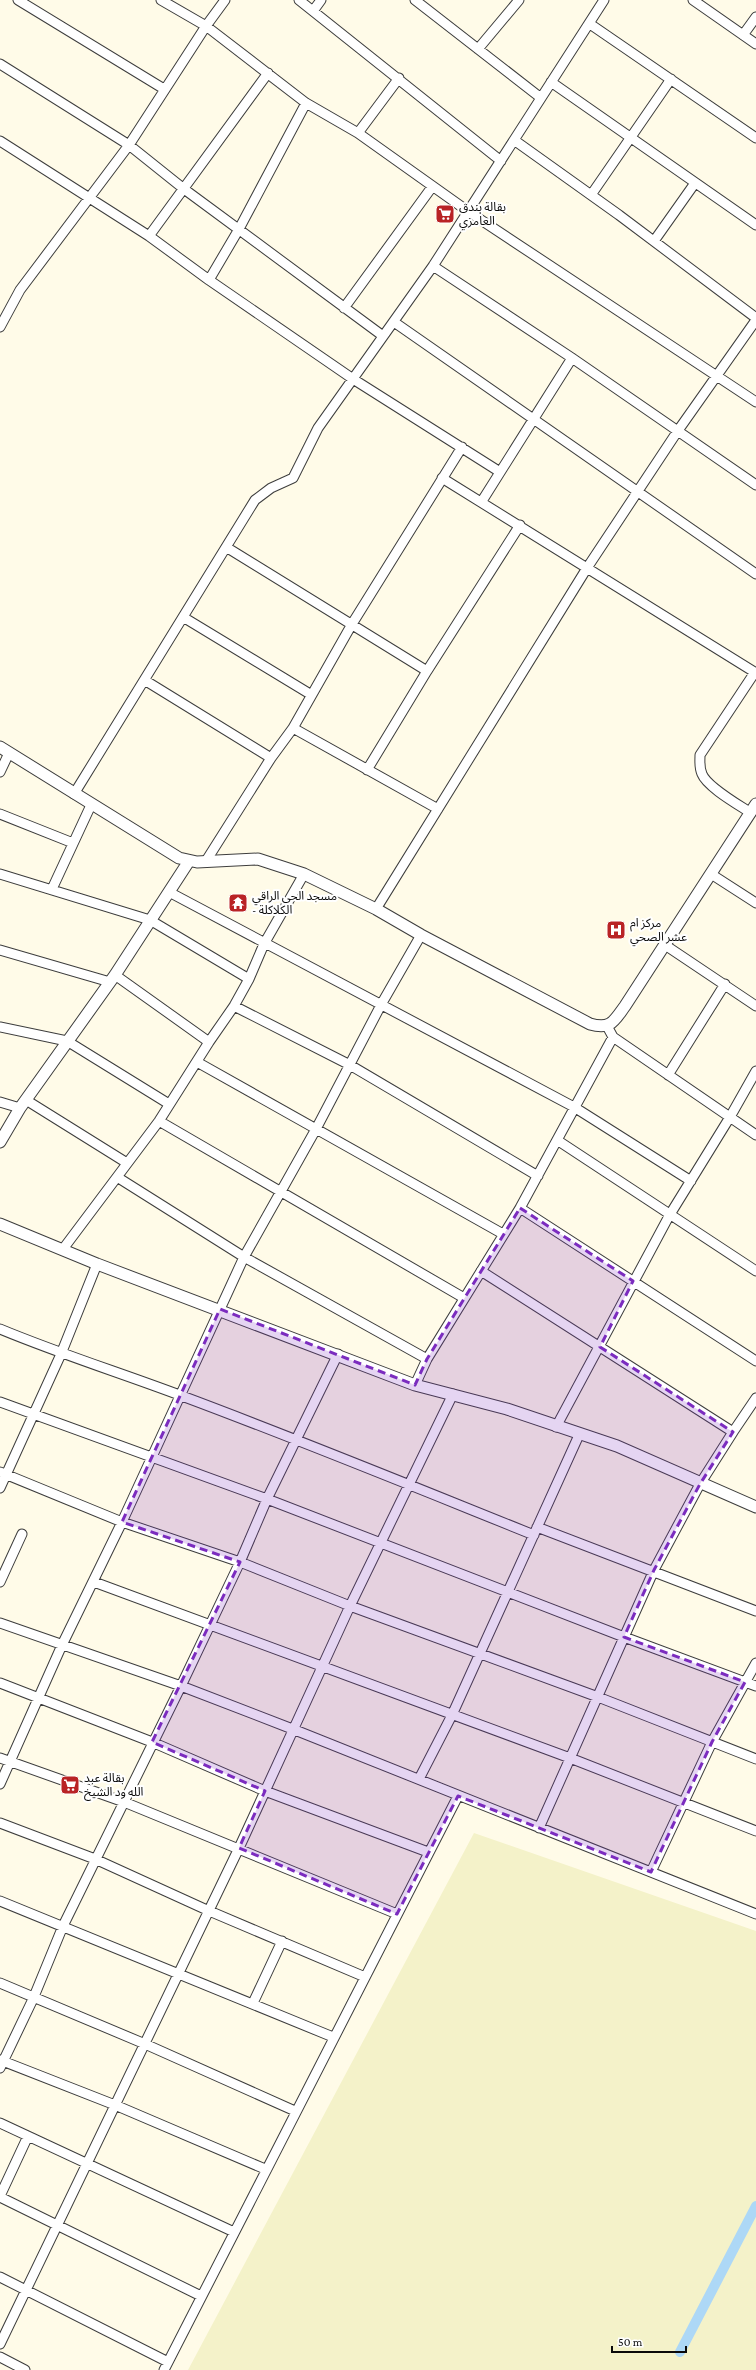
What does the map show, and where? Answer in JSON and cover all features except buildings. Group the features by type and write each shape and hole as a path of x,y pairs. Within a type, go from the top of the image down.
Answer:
{"street":[{"path":"18,0 164,89"},
{"path":"161,0 206,26 306,103 358,133 432,187 716,377 756,402"},
{"path":"0,327 20,290 129,145 206,26 226,0"},
{"path":"299,0 399,78 501,161"},
{"path":"313,11 321,0"},
{"path":"415,0 541,98"},
{"path":"478,49 519,0"},
{"path":"74,794 146,681 183,617 255,500 271,488 293,478 318,428 433,266 590,24 604,0"},
{"path":"693,0 756,44"},
{"path":"744,35 756,17"},
{"path":"590,24 756,138"},
{"path":"0,64 129,145 184,189 383,336"},
{"path":"149,236 268,73"},
{"path":"358,133 399,78"},
{"path":"591,195 671,79"},
{"path":"551,82 756,226"},
{"path":"209,280 239,229 306,103"},
{"path":"376,909 637,490 756,319 654,241 514,140"},
{"path":"0,141 89,200 149,236 209,280 353,379 500,472"},
{"path":"654,241 695,182"},
{"path":"344,308 432,187"},
{"path":"433,266 572,358 677,432 756,485"},
{"path":"394,322 756,574"},
{"path":"482,501 572,358"},
{"path":"206,861 271,758 293,728 310,694 352,624 462,447"},
{"path":"442,478 482,501 587,568 756,672 700,755 699,767 702,776 712,785 754,809 710,874 626,1006 607,1026"},
{"path":"367,770 427,671 520,525"},
{"path":"226,547 427,671"},
{"path":"183,617 310,694"},
{"path":"146,681 271,758"},
{"path":"293,728 438,809"},
{"path":"0,772 4,750 158,847 189,861 258,859 304,874 376,909 421,935 590,1024 607,1026"},
{"path":"52,889 72,843 91,805"},
{"path":"0,814 72,843"},
{"path":"0,1142 23,1104 112,978 189,861"},
{"path":"0,874 150,920 249,979"},
{"path":"63,1248 159,1121 209,1042 234,1006 249,979 264,944 304,874"},
{"path":"710,874 756,903"},
{"path":"169,892 264,944 382,1003 574,1107 691,1181"},
{"path":"0,1784 40,1698 62,1645 94,1582 244,1256 316,1129 382,1003 421,935"},
{"path":"665,945 756,1006"},
{"path":"0,950 112,978 209,1042"},
{"path":"668,1075 725,984"},
{"path":"234,1006 350,1065 538,1176"},
{"path":"607,1026 613,1038 756,1135"},
{"path":"0,1027 67,1041 169,1104"},
{"path":"415,1385 427,1359 520,1208 613,1038"},
{"path":"197,1062 503,1234"},
{"path":"556,1427 669,1216 730,1117 756,1071"},
{"path":"0,1102 23,1104 127,1163"},
{"path":"159,1121 464,1298"},
{"path":"557,1140 669,1216 756,1271"},
{"path":"116,1177 244,1256 427,1359"},
{"path":"520,1208 756,1361"},
{"path":"0,1224 63,1248 97,1264 220,1309 415,1385 507,1409 579,1435 617,1446 700,1484 756,1507"},
{"path":"0,1488 3,1473 61,1354 97,1264"},
{"path":"481,1271 733,1432"},
{"path":"0,1329 61,1354 180,1396 297,1440 410,1485 536,1531 654,1570 756,1611"},
{"path":"265,2169 115,2105 1,2063 33,1999 63,1926 152,1742 181,1686 240,1562 267,1500 338,1354"},
{"path":"0,2344 145,2044 207,1910 239,1848 295,1730 350,1606 453,1394"},
{"path":"539,1828 654,1570 700,1484 756,1398"},
{"path":"0,1402 267,1500 756,1686"},
{"path":"419,1779 452,1715 579,1435"},
{"path":"3,1473 122,1522 240,1562 350,1606 598,1697 756,1759"},
{"path":"0,1582 22,1534"},
{"path":"94,1582 570,1758 756,1831"},
{"path":"0,1623 181,1686 419,1779 458,1796 756,1914"},
{"path":"651,1872 712,1742 756,1663"},
{"path":"0,1683 152,1742 265,1791 428,1852"},
{"path":"0,1758 124,1802 397,1914"},
{"path":"0,2277 166,2366 265,2169 458,1796"},
{"path":"0,1823 95,1859 207,1910 365,1976"},
{"path":"0,1901 179,1972 333,2037"},
{"path":"253,2003 282,1941"},
{"path":"0,1983 33,1999 145,2044 295,2111"},
{"path":"0,2123 88,2162 234,2232"},
{"path":"28,2136 0,2196 201,2296"},
{"path":"0,2356 25,2370"}],"highlighted area":[{"path":"520,1208 633,1281 600,1347 733,1432 700,1484 654,1570 624,1637 745,1682 712,1742 651,1872 458,1796 397,1914 239,1848 265,1791 152,1742 240,1562 122,1522 220,1309 415,1385 427,1359"}],"shaded area":[{"path":"474,1833 756,1931 756,2370 188,2370"}],"waterway":[{"path":"680,2352 756,2206"}],"place":[{"name":"بقالة بندق العامري","path":"445,214"},
{"name":"مسجد الحي الراقي - الكلاكلة","path":"238,903"},
{"name":"مركز ام عشر الصحي","path":"616,930"},
{"name":"بقالة عبد الله ود الشيخ","path":"70,1785"}]}
